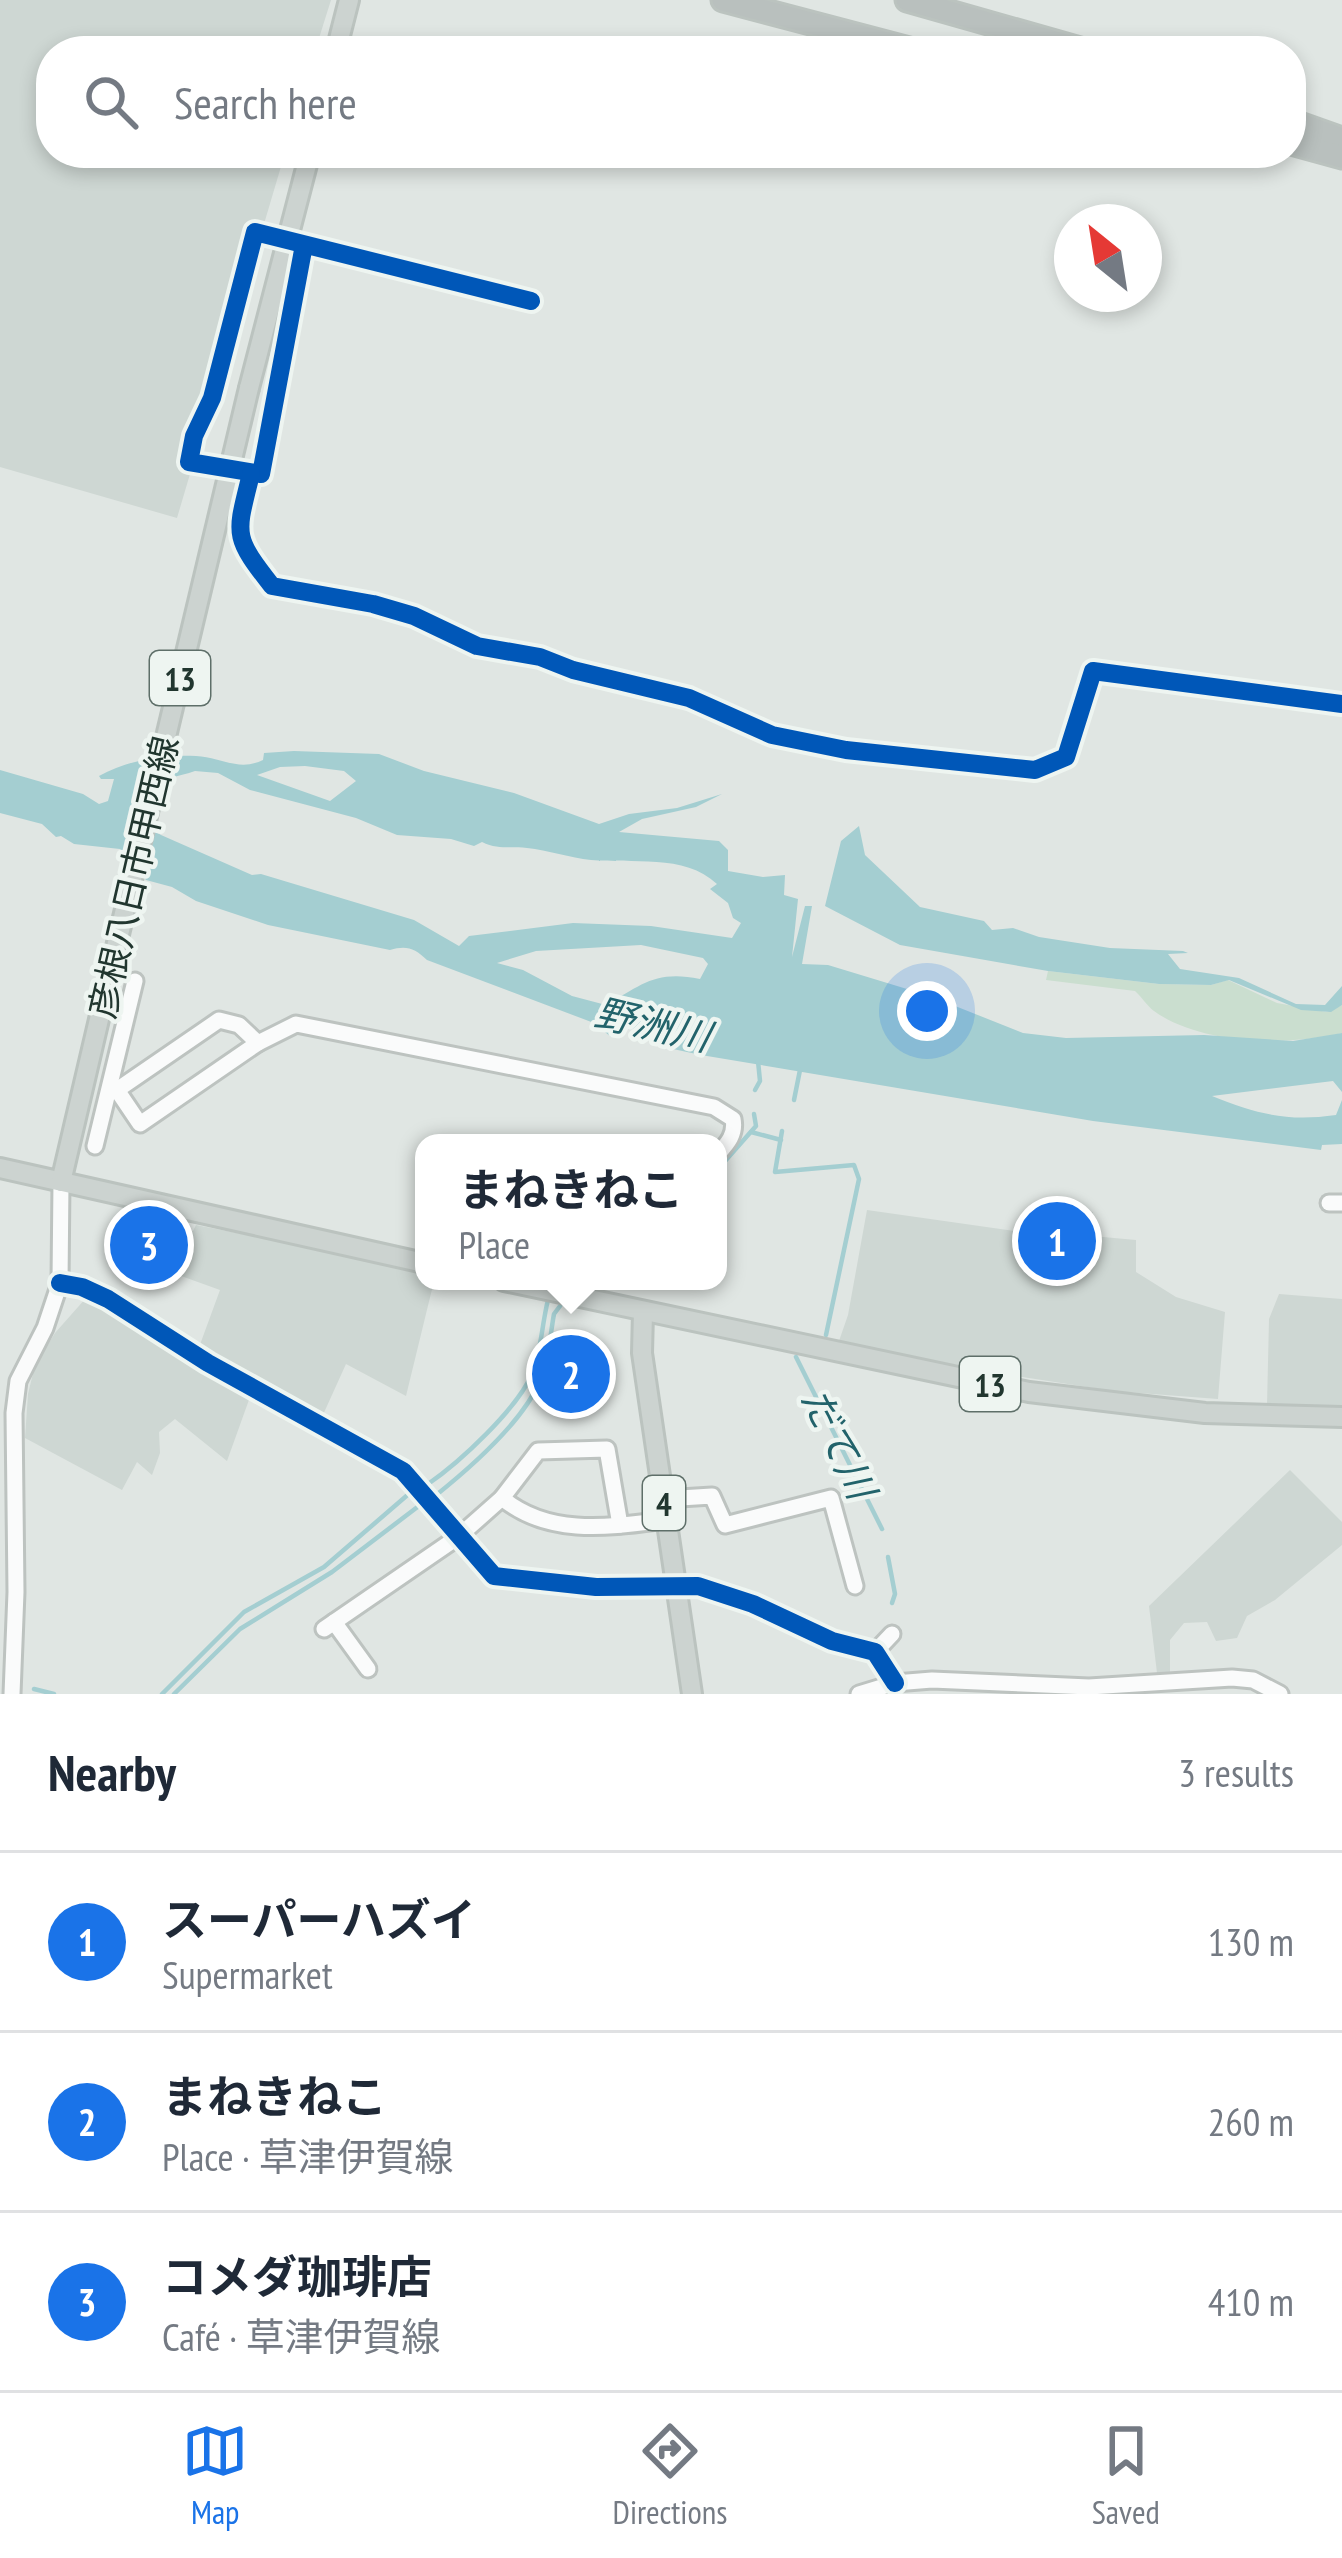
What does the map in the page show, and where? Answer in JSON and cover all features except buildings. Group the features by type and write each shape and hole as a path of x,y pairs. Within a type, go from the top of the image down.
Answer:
{"highway":[{"path":"723,0 860,36"},
{"path":"907,0 1034,36"},
{"path":"1306,126 1342,139"},
{"path":"1306,147 1342,157"}],"main road":[{"path":"340,36 350,0"},
{"name":"彦根八日市甲西線","path":"61,1182 249,388 295,242 307,168"},
{"path":"0,1168 415,1261"},
{"path":"573,1290 643,1312"},
{"name":"13","path":"643,1312 1087,1401 1204,1413 1342,1418"},
{"name":"4","path":"643,1312 642,1353 692,1694"}],"street":[{"path":"295,242 261,474 189,463 194,436 212,398 255,232 532,301"},
{"path":"251,474 238,530 242,549 272,586 414,616 477,646 540,657 573,670 689,698 772,735 846,750 1035,770 1066,757 1093,671 1342,704"},
{"path":"95,1146 113,1089 135,982"},
{"path":"113,1089 220,1019 239,1024 259,1043"},
{"path":"84,1081 113,1089 140,1124 259,1043 296,1024 714,1107 733,1119 733,1135 727,1143"},
{"path":"12,1694 16,1592 12,1447 18,1381 45,1328 60,1283 61,1182"},
{"path":"60,1283 108,1299 208,1364 403,1471 483,1568 509,1580 698,1586 752,1604 832,1641 875,1652 895,1683"},
{"path":"368,1669 329,1626 458,1537 502,1498 538,1450 607,1449 620,1526"},
{"path":"502,1498 523,1516 590,1529 620,1526 712,1496 725,1525 831,1498 855,1586"},
{"path":"875,1652 892,1634"},
{"path":"859,1694 895,1683 932,1680 1089,1687 1232,1678 1253,1680 1280,1694"}],"shaded area":[{"path":"0,0 331,0 320,36 36,36 36,168 281,168 177,518 0,467"},
{"path":"1033,1208 1093,1212 1092,1236 1136,1240 1136,1272 1176,1297 1225,1312 1218,1399 1113,1391 839,1341 867,1210 1028,1233"},
{"path":"196,1225 415,1268 415,1290 432,1290 406,1396 346,1364 322,1417 198,1350 220,1290 159,1268 173,1227 193,1231"},
{"path":"1279,1294 1342,1299 1342,1405 1267,1405 1269,1319"},
{"path":"86,1298 109,1305 250,1397 227,1461 175,1419 159,1432 160,1453 152,1475 137,1462 122,1490 25,1438 35,1365"},
{"path":"1290,1470 1342,1522 1342,1545 1275,1600 1247,1616 1237,1638 1216,1641 1207,1622 1184,1623 1170,1640 1170,1673 1157,1673 1149,1606"}],"green space":[{"path":"1048,971 1159,984 1211,985 1228,980 1277,1003 1327,1012 1342,1005 1342,1033 1271,1041 1196,1031 1151,1009 1135,991 1046,980"}],"water":[{"name":"野洲川","path":"264,753 379,754 424,771 514,793 599,824 722,794 696,807 642,819 619,832 719,841 728,850 728,871 785,875 784,895 798,899 792,957 805,906 812,906 802,964 828,965 930,996 1023,1033 1066,1038 1204,1035 1293,1041 1342,1033 1342,1092 1333,1081 1212,1096 1258,1112 1302,1118 1336,1115 1342,1100 1342,1144 1322,1145 1321,1150 1093,1121 701,1055 659,1046 638,1030 619,1024 611,1037 594,1023 427,960 410,949 390,950 268,925 196,901 172,887 146,880 120,849 74,844 56,837 42,824 0,813 0,770 83,794 99,804 108,801 114,779 99,776 134,762 184,756 246,765 263,760","holes":["280,767 344,771 356,781 330,801 257,775","195,771 218,773 250,790 356,818 397,835 451,839 474,846 482,842 591,860 673,864 704,874 717,884 710,889 728,903 733,918 741,923 732,938 651,926 573,923 469,936 459,946 414,920 252,875 161,835 132,818 139,795 162,780","641,945 703,958 708,964 700,979 660,978 606,1005 572,996 523,970 497,963 536,951"]},
{"path":"859,826 865,855 920,907 984,921 992,930 1013,928 1110,948 1183,951 1188,953 1168,954 1180,969 1239,978 1296,1004 1325,1005 1342,986 1342,1005 1331,1012 1301,1010 1229,980 1211,985 1159,984 1048,971 900,945 825,906 841,841"}],"waterway":[{"path":"755,1090 760,1081 758,1061"},
{"name":"だて川","path":"794,1100 800,1070"},
{"path":"727,1159 756,1126 754,1114"},
{"name":"だて川","path":"782,1131 775,1172 854,1165 859,1179 826,1335"},
{"path":"751,1132 781,1140"},
{"path":"428,1484 486,1434 525,1388 537,1357 548,1300"},
{"path":"435,1496 494,1444 532,1397 560,1306"},
{"name":"だて川","path":"796,1357 882,1529"},
{"path":"162,1694 244,1612 324,1567 411,1492"},
{"path":"174,1694 240,1629 332,1572 424,1502"},
{"name":"だて川","path":"888,1557 895,1594 892,1603"},
{"path":"34,1689 54,1694"}],"cycle path":[{"path":"304,245 261,474 189,462 194,436 212,398 255,232 531,301"},
{"path":"251,474 241,534 272,586 414,616 477,646 540,657 573,670 689,698 772,735 846,750 1035,770 1066,757 1093,671 1342,704"},
{"path":"60,1283 108,1299 208,1363 403,1471 494,1576 596,1587 698,1586 753,1604 832,1641 875,1652 895,1683"}],"place":[{"name":"スーパーハズイ","path":"1057,1241"},
{"name":"コメダ珈琲店","path":"149,1245"},
{"name":"まねきねこ","path":"571,1374"}]}
